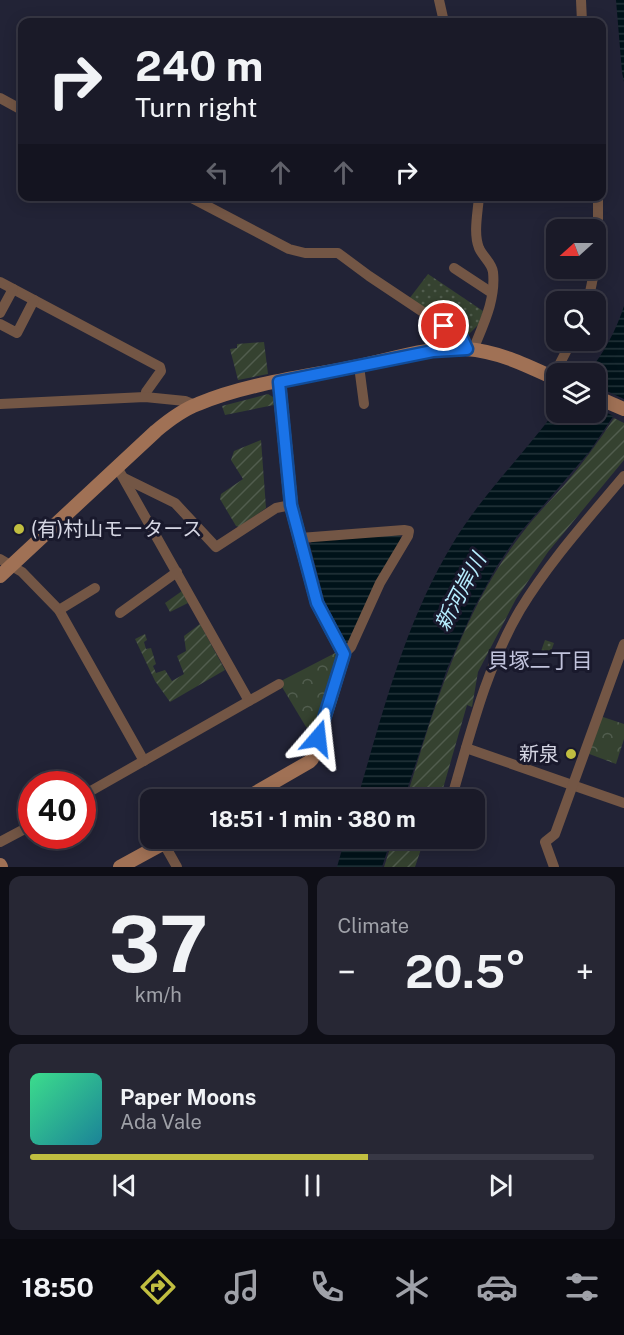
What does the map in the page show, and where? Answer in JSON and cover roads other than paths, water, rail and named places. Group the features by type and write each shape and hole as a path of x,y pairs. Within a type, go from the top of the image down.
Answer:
{"street":[{"path":"439,0 443,18"},
{"path":"581,0 582,18"},
{"path":"0,98 18,108"},
{"path":"198,201 289,249 305,253 332,251 338,253 462,338 470,349"},
{"path":"470,349 487,316 492,293 492,266 477,242 479,201"},
{"path":"590,291 598,253 598,201"},
{"path":"454,268 492,293"},
{"path":"0,282 160,367 161,371 145,397"},
{"path":"0,313 13,289"},
{"path":"0,324 17,333 34,300"},
{"path":"3,567 120,472 168,421 195,405 230,393 433,351 470,349 501,356 546,372"},
{"path":"359,366 364,404"},
{"path":"279,382 291,505 317,603 344,654"},
{"path":"0,404 145,397 184,401 195,405"},
{"path":"606,401 624,409"},
{"path":"120,472 175,503 216,547 276,508 291,505"},
{"path":"120,472 249,701"},
{"path":"454,789 488,678 520,611 558,556 624,476"},
{"path":"262,789 312,759 344,654 351,647 380,583 409,531 300,538"},
{"path":"3,567 22,573 59,610 144,760"},
{"path":"120,613 177,572"},
{"path":"59,610 94,588"},
{"path":"555,867 545,842 555,834 624,644"},
{"path":"96,788 279,684"},
{"path":"466,748 624,803"},
{"path":"0,842 18,832"},
{"path":"120,867 154,849"},
{"path":"171,849 177,867"}],"water":[{"path":"616,0 624,0 624,82 622,72"},
{"name":"新河岸川","path":"624,306 624,400 590,451 518,535 497,566 474,608 447,669 407,789 360,789 408,636 436,573 464,525 546,423 606,423 606,363 595,363 603,351 606,351 606,346"},
{"path":"399,533 401,538 349,643 346,643 324,600 310,545 312,541"},
{"path":"342,849 388,849 382,867 337,867"}],"place":[{"name":"(有)村山モータース","path":"19,529"},
{"name":"新泉","path":"571,754"}],"district":[{"name":"貝塚二丁目","path":"540,660"}]}
